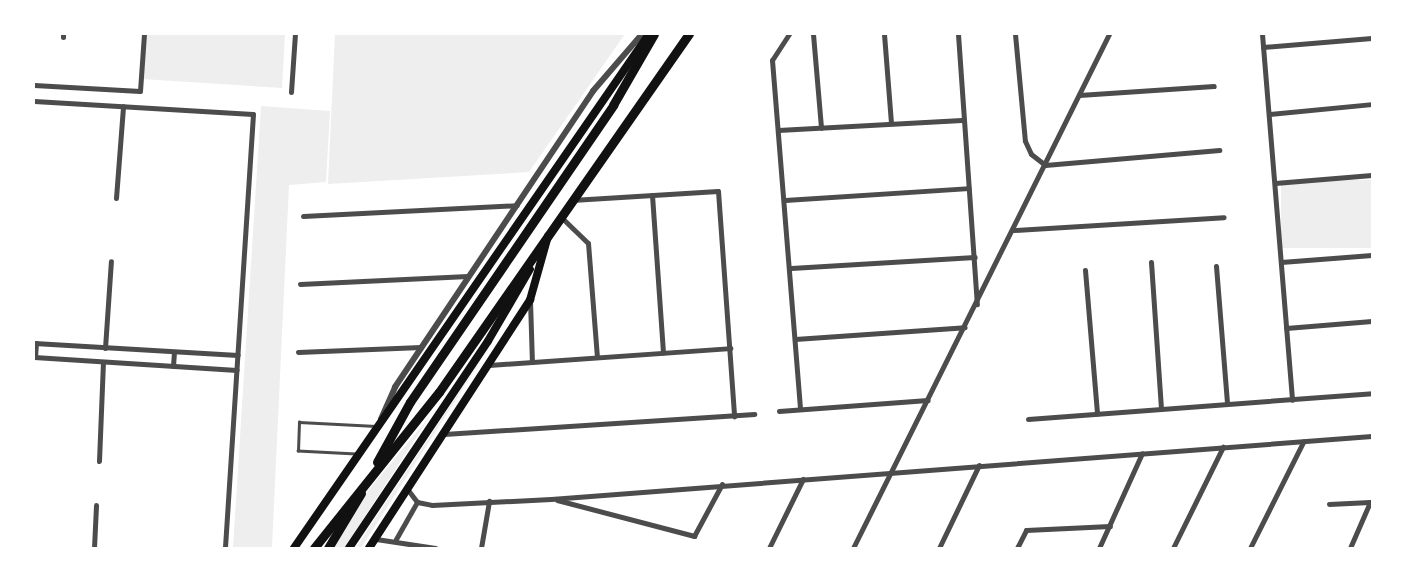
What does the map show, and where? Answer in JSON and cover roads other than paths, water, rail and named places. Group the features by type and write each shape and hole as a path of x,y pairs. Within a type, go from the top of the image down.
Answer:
{"main road":[{"path":"294,548 648,34"},
{"path":"328,548 410,402 563,178 654,34"},
{"path":"314,548 358,490 425,410 689,34"},
{"path":"370,548 530,300 548,236"},
{"path":"349,548 488,341 548,236"}],"street":[{"path":"34,85 140,91 144,34"},
{"path":"291,92 295,34"},
{"path":"377,426 421,347 593,91 642,34"},
{"path":"789,34 772,60 791,268 800,409"},
{"path":"813,34 821,128"},
{"path":"884,34 891,123"},
{"path":"958,34 962,120 975,257 977,304"},
{"path":"1015,34 1025,141 1030,154 1046,165 1218,150"},
{"path":"853,548 1014,230 1109,34"},
{"path":"1262,34 1292,400"},
{"path":"1263,47 1372,38"},
{"path":"1079,95 1214,86"},
{"path":"34,100 253,114 225,548"},
{"path":"1269,114 1372,104"},
{"path":"116,198 123,106"},
{"path":"778,130 962,120"},
{"path":"1275,183 1372,175"},
{"path":"785,200 969,188"},
{"path":"572,200 718,191 734,416"},
{"path":"652,196 663,353"},
{"path":"304,216 517,205"},
{"path":"561,217 588,243 597,357"},
{"path":"1014,230 1224,217"},
{"path":"1281,262 1372,255"},
{"path":"791,268 975,257"},
{"path":"105,348 111,261"},
{"path":"1151,262 1161,409"},
{"path":"1216,266 1227,403"},
{"path":"1085,270 1097,413"},
{"path":"300,284 468,276"},
{"path":"530,300 532,362"},
{"path":"1286,328 1372,321"},
{"path":"795,339 965,327"},
{"path":"237,370 34,357 35,343 238,355"},
{"path":"298,352 421,347"},
{"path":"489,365 730,348"},
{"path":"174,352 174,366"},
{"path":"99,461 103,362"},
{"path":"1028,420 1097,413 1372,393"},
{"path":"779,411 928,400"},
{"path":"444,434 754,414"},
{"path":"417,502 551,498 1372,436"},
{"path":"1250,548 1303,442"},
{"path":"1173,548 1223,447"},
{"path":"1099,548 1142,453"},
{"path":"939,548 979,466"},
{"path":"769,548 802,479"},
{"path":"551,498 694,536 722,484"},
{"path":"408,490 417,502"},
{"path":"481,548 489,501"},
{"path":"396,539 417,502"},
{"path":"1328,504 1370,502 1350,548"},
{"path":"94,548 96,505"},
{"path":"1018,548 1026,530 1110,526"},
{"path":"376,539 396,539 436,548"}],"lane":[{"path":"358,454 298,451 299,422 377,426"}]}
